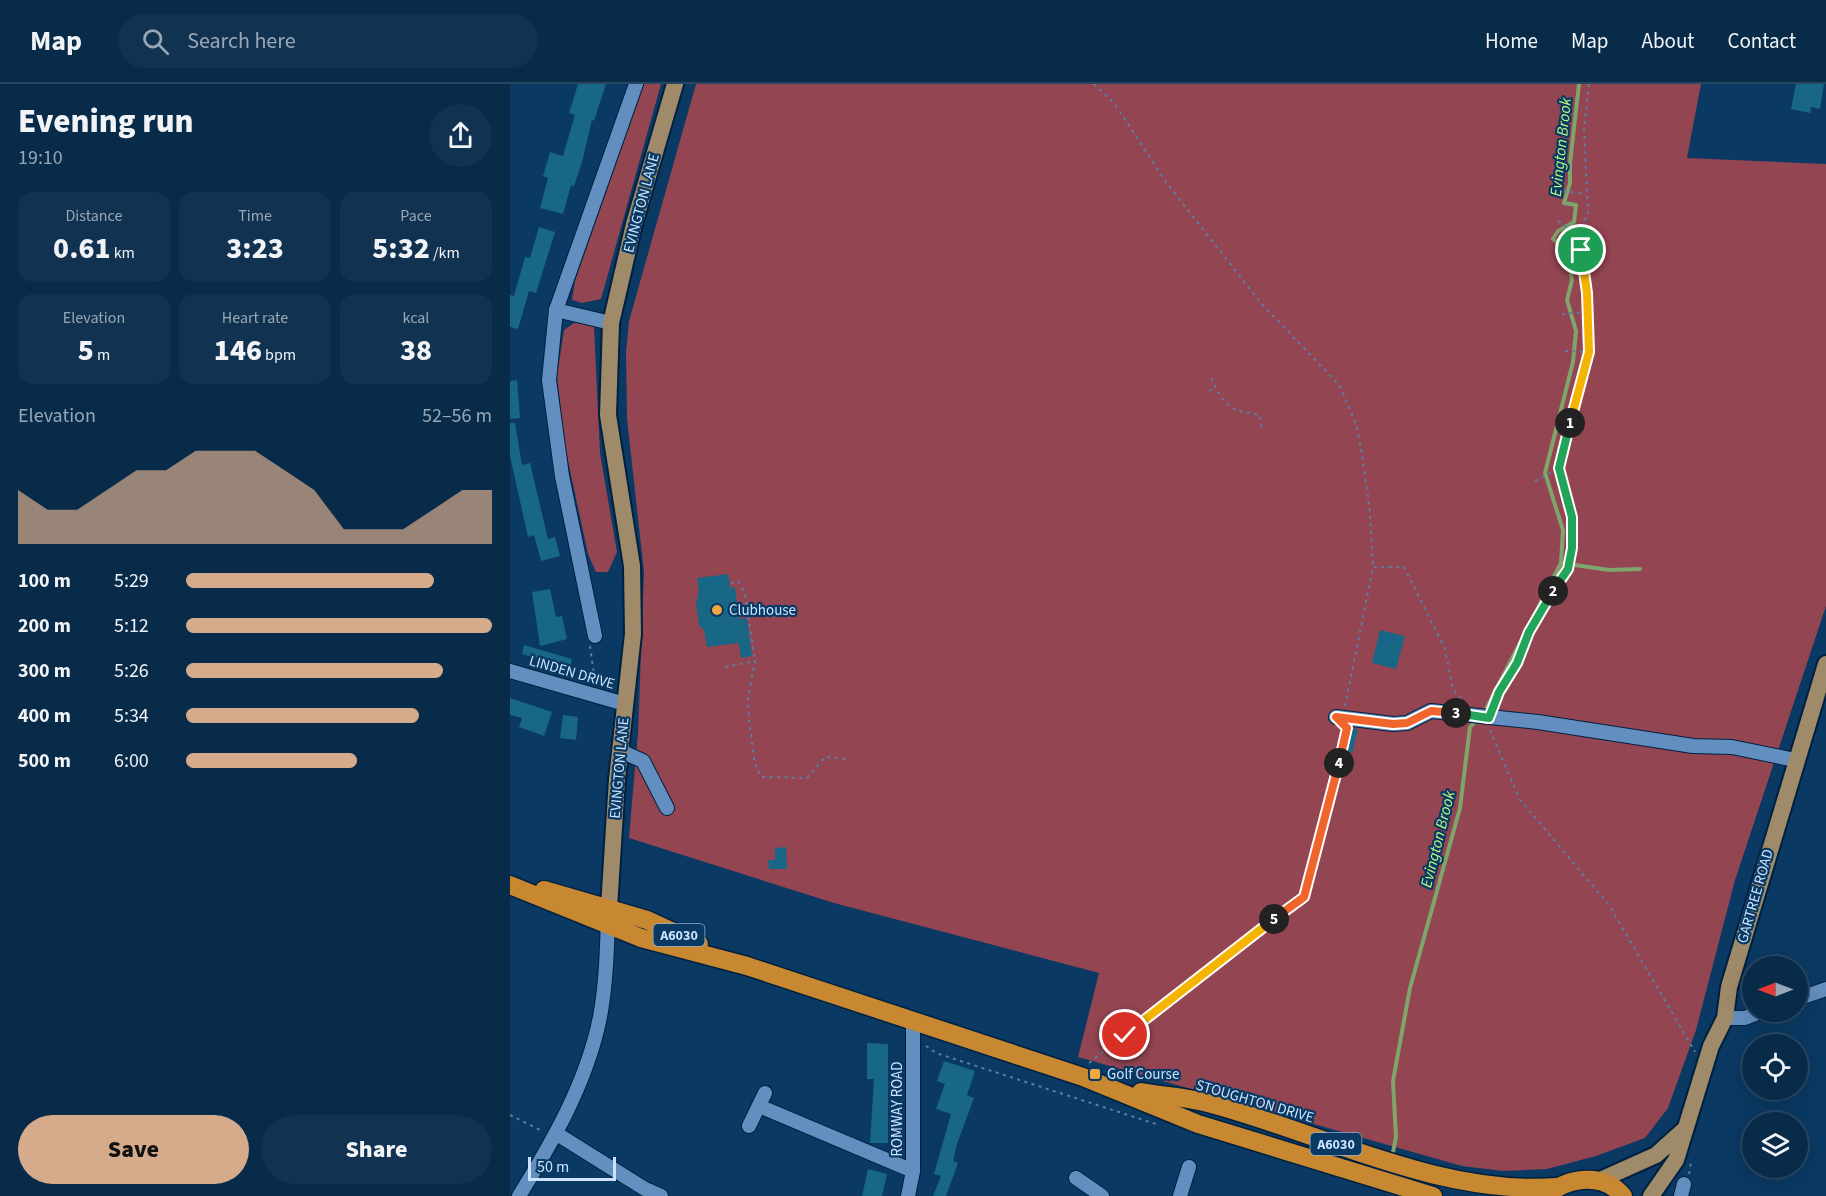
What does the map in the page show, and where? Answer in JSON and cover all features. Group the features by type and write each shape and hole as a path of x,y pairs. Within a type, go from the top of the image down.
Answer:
{"highway":[{"name":"A6030","path":"510,883 608,916"},
{"name":"STOUGHTON DRIVE","path":"608,916 647,920 747,966 1074,1074 1198,1124 1433,1196"},
{"name":"STOUGHTON DRIVE","path":"1115,1089 1203,1102 1455,1182 1552,1191 1581,1179 1598,1180"},
{"path":"1598,1180 1623,1196"}],"main road":[{"name":"EVINGTON LANE","path":"608,916 633,634 632,567 608,415 611,323 634,224 675,84"},
{"name":"GARTREE ROAD","path":"1651,1196 1676,1160 1710,1046 1725,1018 1728,987 1795,759 1826,664"},
{"path":"1598,1180 1656,1155 1685,1128"}],"street":[{"path":"595,636 562,476 549,380 556,310 636,84"},
{"path":"556,310 611,323"},
{"name":"LINDEN DRIVE","path":"510,671 625,705"},
{"path":"1336,717 1393,724 1407,723 1431,711 1538,722 1692,746 1732,747 1795,759"},
{"path":"621,751 643,761 667,808"},
{"name":"EVINGTON LANE","path":"519,1196 556,1136 590,1053 600,1018 606,973 608,916"},
{"path":"1808,995 1826,988"},
{"path":"1725,1018 1742,1018"},
{"name":"ROMWAY ROAD","path":"908,1196 913,1171 912,1022"},
{"path":"749,1126 765,1093"},
{"path":"759,1106 913,1171"},
{"path":"556,1136 661,1196"},
{"path":"1180,1196 1189,1167"},
{"path":"1076,1178 1102,1196"}],"path":[{"path":"1074,1074 1304,897 1347,728 1336,717 1345,709 1373,567 1370,512 1361,448 1356,424 1340,386 1260,302 1166,182 1114,103 1094,84"},
{"path":"1484,717 1517,663 1529,632 1568,569 1572,548 1572,517 1559,468 1589,352 1588,312 1581,250 1571,243 1588,214 1584,129 1589,84"},
{"path":"1556,190 1586,194"},
{"path":"1558,221 1575,233"},
{"path":"1562,314 1588,312"},
{"path":"1565,351 1589,352"},
{"path":"1211,378 1227,406 1238,412 1260,415 1263,420 1262,431"},
{"path":"1209,391 1216,387"},
{"path":"1535,481 1559,468"},
{"path":"1373,567 1404,567 1445,649 1453,689 1484,717 1520,800 1609,905 1697,1055 1700,1044"},
{"path":"731,583 738,581 745,594 755,661 748,698 749,721 755,764 760,777 807,778 825,758 845,759"},
{"path":"595,636 590,642 597,696"},
{"path":"725,667 755,661"},
{"path":"510,1115 556,1136"}],"shaded area":[{"path":"644,84 661,84 601,299 582,303 572,300 575,281"},
{"path":"696,84 1701,84 1687,158 1826,164 1826,606 1735,880 1696,1030 1668,1108 1645,1138 1596,1156 1547,1169 1503,1171 1462,1166 1078,1057 1099,973 834,903 629,838 638,733 644,572 627,419 626,352 629,321"},
{"path":"577,321 594,327 600,453 617,552 608,572 596,572 588,554 565,447 557,376 564,330"}],"building":[{"path":"578,84 606,84 594,121 592,120 582,162 574,186 571,185 563,214 540,208 548,178 543,176 550,152 563,156 575,115 569,113"},
{"path":"1796,84 1824,84 1820,109 1811,107 1810,113 1791,109"},
{"path":"539,227 555,232 536,293 529,291 518,329 510,327 510,295 514,296 525,257 530,258"},
{"path":"517,380 520,418 510,419 510,381"},
{"path":"510,423 515,423 522,465 530,463 548,539 555,537 560,556 541,561 534,535 528,537 510,456"},
{"name":"Clubhouse","path":"728,574 730,588 735,587 739,619 747,618 752,656 741,658 739,643 707,647 704,631 699,625 696,603 699,591 697,578"},
{"path":"550,589 556,617 562,616 567,639 540,646 532,592"},
{"path":"1380,630 1405,636 1396,669 1372,663"},
{"path":"524,645 572,659 570,668 522,654"},
{"path":"510,698 552,712 544,736 519,727 522,718 510,715"},
{"path":"563,715 578,717 576,740 560,738"},
{"path":"1349,728 1358,729 1352,753 1343,751"},
{"path":"786,847 787,869 769,869 768,860 775,860 775,848"},
{"path":"867,1043 888,1044 888,1143 870,1143 874,1079 867,1079"},
{"path":"944,1061 975,1071 967,1095 974,1098 957,1144 953,1161 958,1163 946,1196 933,1196 941,1176 934,1174 951,1114 936,1109 945,1084 937,1081"},
{"path":"868,1169 887,1174 882,1196 862,1196"}],"waterway":[{"name":"Evington Brook","path":"1484,713 1561,563 1563,530 1545,473 1573,362 1576,331 1567,300 1572,280 1567,250 1553,239 1558,231 1574,222 1576,205 1564,203 1570,183 1570,163 1579,84"},
{"path":"1561,563 1609,570 1640,569"},
{"name":"Evington Brook","path":"1393,1152 1396,1137 1393,1081 1410,988 1460,808 1470,727 1477,720"}],"place":[{"name":"Clubhouse","path":"717,610"},
{"name":"Golf Course","path":"1095,1074"}],"route":[{"path":"1125,1035 1304,897 1347,728 1336,717 1393,724 1407,723 1431,711 1489,718 1499,692 1517,663 1529,632 1568,569 1572,548 1572,517 1559,468 1589,352 1587,293 1581,250"}]}
